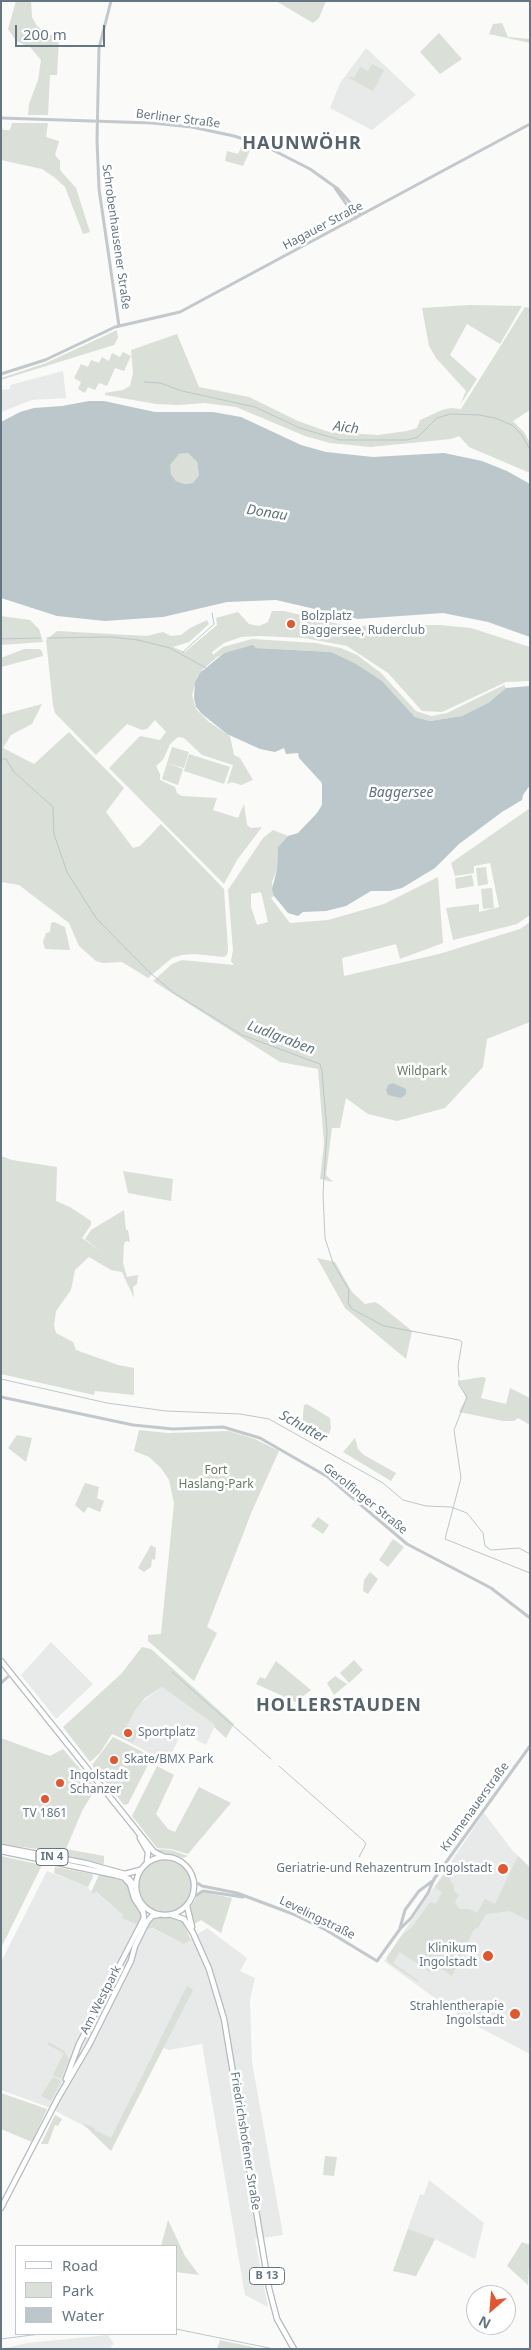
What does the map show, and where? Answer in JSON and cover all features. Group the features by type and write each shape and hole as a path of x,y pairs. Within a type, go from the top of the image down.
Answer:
{"main road":[{"path":"1,1661 154,1852 164,1857 174,1858 184,1864 194,1880 192,1898 187,1905 172,1915 158,1915 142,1905"},
{"path":"124,1813 148,1850 146,1864"},
{"name":"IN 4","path":"1,1847 85,1863 125,1874 141,1870"},
{"name":"IN 4","path":"1,1852 102,1871 129,1879 136,1887"},
{"path":"143,1921 145,1915 136,1887 141,1870 146,1864 164,1857"},
{"path":"115,1875 130,1884 134,1898 142,1912 143,1921"},
{"name":"Friedrichshofener Straße","path":"187,1905 193,1933"},
{"name":"Am Westpark","path":"1,2208 58,2098 110,2004 148,1921 158,1915"},
{"name":"Friedrichshofener Straße","path":"172,1915 184,1918 193,1933 208,1969 224,2019 274,2308 281,2328 294,2349"},
{"name":"Am Westpark","path":"58,2098 86,2029 143,1921"},
{"path":"125,1973 130,1959 126,1953"},
{"path":"114,1974 117,1979 122,1979"},
{"path":"102,1998 103,2002 110,2004"},
{"path":"86,2029 91,2029 94,2034"},
{"path":"77,2050 84,2052"}],"street":[{"name":"Schrobenhausener Straße","path":"111,1 99,48 97,120 99,189 119,326"},
{"name":"Berliner Straße","path":"1,118 170,124 234,136 263,145 288,156 310,169 334,186 361,215"},
{"name":"Hagauer Straße","path":"1,374 44,360 119,326 173,315 530,124"},
{"name":"Berliner Straße","path":"334,186 356,218"},
{"name":"Gerolfinger Straße","path":"1,1397 134,1425 173,1429 223,1427 254,1435 328,1477 407,1544 483,1582 530,1618"},
{"path":"1,1683 12,1674"},
{"name":"Krumenauerstraße","path":"377,1961 428,1893 434,1879 530,1746"},
{"name":"Krumenauerstraße","path":"400,1928 402,1918 415,1896 434,1879"},
{"name":"Levelingstraße","path":"194,1880 200,1885 280,1909 326,1930 377,1961"},
{"path":"423,1888 428,1893"},
{"name":"Levelingstraße","path":"192,1898 203,1891 247,1898"},
{"path":"402,1918 408,1921"}],"shaded area":[{"path":"366,48 416,95 372,130 330,108 340,83"},
{"path":"63,371 66,398 32,400 1,412 1,390 10,389 10,385"},
{"path":"51,1642 93,1684 56,1719 21,1675"},
{"path":"162,1687 215,1725 206,1745 182,1732 167,1762 115,1735 122,1723 128,1723 139,1704"},
{"name":"Klinikum Ingolstadt","path":"484,1813 512,1850 530,1867 530,2054 465,2020 384,1961"},
{"path":"47,1871 88,1887 91,1892 95,1892 123,1915 182,1943 181,1945 207,1928 247,1958 240,1971 255,1978 250,2000 252,2062 283,2235 255,2239 268,2307 245,2295 202,2044 169,2050 157,2046 111,2140 48,2107 1,2090 1,1962"},
{"path":"429,2180 484,2223 475,2259 435,2239 416,2276 393,2271 420,2194 424,2195"},
{"path":"108,2335 114,2344 111,2346 112,2349 1,2349 27,2343"}],"green space":[{"path":"16,1 31,1 32,17 37,26 47,34 59,37 57,75 50,75 48,115 28,115 29,104 38,80 41,60 30,47 16,41 8,29"},
{"path":"276,1 326,1 319,18 313,23"},
{"path":"502,23 508,37 530,39 530,43 489,34 493,24"},
{"path":"439,33 462,59 440,74 420,52"},
{"path":"372,64 384,70 373,91 349,78 350,76 354,78 360,67 368,71"},
{"path":"12,123 48,123 46,137 59,141 55,155 60,161 60,170 76,188 90,232 83,234 65,187 54,177 42,169 1,160 1,125 3,130 10,130"},
{"path":"242,145 251,148 243,166 225,161 227,151 238,154"},
{"path":"469,305 522,306 500,344 467,324 450,355 477,379 460,405 466,391 436,358 429,346 422,308"},
{"path":"525,307 530,308 530,410 513,421 524,432 530,443 530,473 469,447 459,436 451,439 371,447 330,443 305,436 236,407 204,403 156,404 105,395 105,393 123,390 130,386 133,373 131,350 177,334 199,387 249,397 298,421 329,432 378,435 407,431 417,428 420,420 442,410 451,408 461,409"},
{"path":"117,330 118,338 114,345 1,380 1,378 46,363"},
{"path":"123,352 131,356 124,371 115,368 107,386 99,383 95,390 88,387 85,393 78,389 81,382 74,378 81,364 88,367 91,360 99,363 102,357 109,361 112,353 120,357"},
{"path":"188,453 197,462 199,475 193,483 185,484 176,481 171,474 169,465 179,454"},
{"path":"272,611 284,611 347,626 440,625 471,628 530,647 530,681 506,682 442,712 422,711 388,673 347,646 304,638 260,636 241,637 224,643 212,652 213,655 223,647 252,639 315,643 341,648 357,655 381,673 416,711 431,716 447,713 504,685 506,688 488,703 462,716 430,721 415,717 382,681 331,652 256,648 252,646 224,653 216,658 202,670 204,671 201,676 198,675 192,695 196,709 209,722 230,736 234,755 240,758 253,780 241,785 232,782 227,784 233,765 202,755 184,738 178,737 170,744 163,760 156,766 160,774 160,780 175,787 177,793 182,796 217,798 213,810 238,818 244,804 247,825 251,828 262,827 237,860 224,884 109,768 140,736 160,740 166,732 155,720 147,729 142,730 127,724 96,755 55,713 46,640 57,631 147,636 163,632 171,636 181,635 190,628 207,620 209,624 189,642 173,647 185,652 217,625 216,618 238,612 249,624 259,626 268,622"},
{"path":"1,616 30,620 39,629 43,642 1,645"},
{"path":"24,649 39,649 42,651 43,656 1,667 1,658"},
{"path":"42,704 32,724 11,735 3,748 34,764 69,732 124,788 106,812 133,848 140,846 161,824 224,889 227,955 224,957 195,954 182,955 172,958 148,978 122,962 103,963 96,961 79,946 69,923 19,885 1,882 1,715"},
{"path":"172,747 189,752 184,768 167,763"},
{"path":"189,754 230,767 224,784 184,771"},
{"path":"167,763 183,769 178,785 162,779"},
{"path":"530,808 530,915 517,924 453,940 446,908 479,904 479,912 499,907 490,863 474,866 474,873 455,876 451,863"},
{"name":"Wildpark","path":"273,830 288,836 278,847 277,870 272,882 274,896 271,898 290,923 328,920 384,904 438,877 443,943 400,959 396,944 342,958 344,976 439,954 520,929 530,922 530,1022 487,1039 483,1067 445,1108 397,1121 368,1114 346,1098 340,1128 332,1128 326,1175 333,1182 320,1179 324,1143 318,1069 280,1062 153,981 172,964 182,960 234,965 231,961 233,950 228,890 263,838","holes":["261,892 268,922 257,925 251,907 251,894"]},
{"path":"486,867 488,884 478,886 476,868"},
{"path":"472,875 474,886 456,889 455,878"},
{"path":"492,888 494,908 483,909 481,889"},
{"path":"54,922 65,927 70,950 45,949 43,942 46,933 50,932 51,923"},
{"path":"1,1156 12,1160 57,1167 56,1201 70,1207 91,1221 91,1225 82,1238 102,1252 85,1239 91,1230 124,1210 126,1230 128,1230 130,1242 126,1241 124,1244 123,1263 127,1277 138,1275 137,1284 133,1287 134,1298 122,1272 111,1270 89,1257 75,1270 71,1290 56,1311 54,1326 56,1333 73,1342 76,1350 118,1365 134,1368 134,1395 95,1391 94,1395 1,1374"},
{"path":"123,1171 173,1179 171,1201 128,1193"},
{"path":"317,1258 335,1262 352,1292 365,1304 375,1302 412,1331 406,1359 345,1308"},
{"path":"486,1378 481,1398 506,1404 510,1388 530,1398 530,1425 518,1418 514,1421 503,1421 459,1412 466,1398 458,1381"},
{"path":"307,1404 330,1418 331,1428 329,1434 307,1429 303,1424 304,1405"},
{"name":"Fort Haslang-Park","path":"139,1430 168,1433 229,1431 255,1439 279,1451 252,1511 207,1627 217,1633 194,1681 148,1641 148,1635 161,1634 174,1503 169,1480 161,1468 149,1457 134,1451"},
{"path":"17,1435 32,1438 26,1462 8,1448"},
{"path":"355,1438 358,1449 364,1455 396,1473 391,1481 343,1452"},
{"path":"85,1483 99,1487 97,1498 104,1501 100,1512 88,1507 84,1513 75,1505"},
{"path":"318,1517 329,1525 323,1534 311,1526"},
{"path":"393,1539 404,1547 388,1567 379,1560"},
{"path":"151,1545 156,1548 155,1560 152,1559 151,1567 144,1572 138,1568"},
{"path":"370,1572 378,1579 368,1594 363,1591 364,1580"},
{"path":"142,1647 151,1649 234,1724 226,1738 214,1727 215,1725 162,1687 145,1698 136,1709 128,1724 123,1723 139,1732 133,1743 112,1734 100,1753 90,1762 63,1727 121,1674"},
{"path":"354,1660 363,1670 349,1683 340,1673"},
{"path":"276,1661 311,1690 296,1702 256,1684 260,1677 265,1679"},
{"path":"335,1676 347,1684 334,1695 327,1683"},
{"path":"113,1737 147,1754 151,1759 128,1804 124,1805 92,1765"},
{"name":"TV 1861","path":"1,1738 50,1756 63,1749 96,1788 82,1811 66,1849 104,1856 104,1863 102,1865 56,1855 51,1851 1,1844"},
{"path":"157,1766 174,1775 156,1814 168,1829 175,1832 199,1787 231,1803 188,1854 171,1849 157,1848 132,1816"},
{"path":"133,1820 156,1849 171,1850 188,1856 183,1858 157,1852"},
{"path":"1,1856 42,1865 1,1948"},
{"path":"518,1856 530,1868 530,1921 510,1911 486,1914 478,1928 474,1929 452,1976 435,1964 430,1972 400,1952 393,1963 418,1982 388,1962 387,1957 402,1935 412,1927 430,1902 436,1904 442,1892 436,1886 452,1864 455,1868 450,1881 454,1885 454,1892 459,1894 455,1902 457,1906 460,1909 469,1909 477,1913 485,1899 495,1904"},
{"path":"160,1859 178,1862 186,1868 192,1880 192,1890 187,1903 171,1913 160,1913 149,1908 138,1893 138,1881 143,1870 151,1863"},
{"path":"55,1867 92,1874 93,1877 88,1887 54,1873"},
{"path":"99,1875 120,1879 128,1883 142,1915 140,1923 136,1924 122,1918 123,1915 96,1892 94,1894 91,1892"},
{"path":"203,1892 232,1898 221,1933 201,1920 193,1925 189,1910 197,1896"},
{"path":"153,1918 176,1918 182,1920 191,1940 181,1945 182,1943 152,1928 148,1929 147,1925"},
{"path":"187,1986 193,1990 111,2151 82,2123 95,2128 94,2130 111,2138"},
{"path":"49,2042 64,2051 69,2059 61,2079 53,2075 64,2053 48,2045"},
{"path":"53,2077 61,2081 51,2101 41,2096"},
{"path":"1,2093 47,2109 32,2142 1,2129"},
{"path":"55,2115 62,2119 58,2126 55,2125 48,2144 41,2144"},
{"path":"325,2156 337,2157 334,2176 323,2175"},
{"path":"168,2220 185,2256 199,2275 178,2272 178,2245 161,2245"},
{"path":"408,2229 435,2239 416,2276 393,2271"},
{"path":"522,2242 530,2245 528,2285 507,2266"},
{"path":"220,2340 262,2349 217,2349"}],"water":[{"name":"Donau","path":"89,401 104,401 155,412 213,412 241,417 301,445 326,452 373,457 444,453 482,461 507,471 530,484 530,637 488,622 443,613 358,619 276,600 227,602 163,617 105,621 57,616 1,598 1,422 20,412 34,408 62,406","holes":["188,453 197,462 199,475 193,483 185,484 176,481 171,474 170,465 179,454"]},
{"name":"Baggersee","path":"253,645 256,648 331,652 356,664 382,681 415,717 430,721 462,716 488,703 506,688 530,686 530,785 522,800 502,812 459,844 435,868 402,888 390,891 371,891 346,906 326,911 303,912 298,916 288,913 274,896 272,889 277,870 278,847 288,836 298,833 317,813 322,805 322,783 299,758 298,753 286,754 284,748 275,752 260,749 227,734 202,714 196,707 194,698 195,682 200,673 224,653"},
{"path":"393,1083 406,1089 406,1094 401,1098 388,1095 386,1090 388,1085"}],"waterway":[{"name":"Aich","path":"144,382 160,383 182,391 255,407 300,428 340,440 407,440 418,437 437,418 450,414 479,415 495,418 512,425 522,435 530,450"},
{"path":"183,652 214,624 212,613"},
{"path":"47,638 112,637 138,640 170,648 206,668"},
{"path":"1,639 40,638"},
{"name":"Ludlgraben","path":"1,759 6,759 14,772 53,807 54,834 67,872 96,918 148,971 174,993 242,1035 320,1064 327,1131 323,1194 325,1238 333,1263 349,1290 348,1303 352,1309 384,1326 459,1340 462,1342 458,1366 459,1377"},
{"name":"Schutter","path":"1,1379 107,1403 166,1411 240,1414 269,1419 383,1483 403,1500 426,1506 451,1507 467,1513 483,1533 485,1546 491,1550 519,1548 530,1554"},
{"name":"Ludlgraben","path":"459,1380 459,1385 467,1397 454,1430 461,1478 445,1539 530,1573"},
{"path":"172,1672 271,1759"},
{"path":"279,1766 364,1841 366,1844 359,1857"},
{"path":"178,2329 274,2349"},
{"path":"1,2339 32,2335"}],"place":[{"name":"Bolzplatz Baggersee, Ruderclub","path":"291,624"},
{"name":"Sportplatz","path":"128,1733"},
{"name":"Skate/BMX Park","path":"114,1760"},
{"name":"Ingolstadt Schanzer","path":"60,1783"},
{"name":"TV 1861","path":"45,1799"},
{"name":"Geriatrie-und Rehazentrum Ingolstadt","path":"503,1869"},
{"name":"Klinikum Ingolstadt","path":"488,1956"},
{"name":"Strahlentherapie Ingolstadt","path":"515,2014"}],"district":[{"name":"HAUNWÖHR","path":"302,144"},
{"name":"HOLLERSTAUDEN","path":"339,1706"}]}
